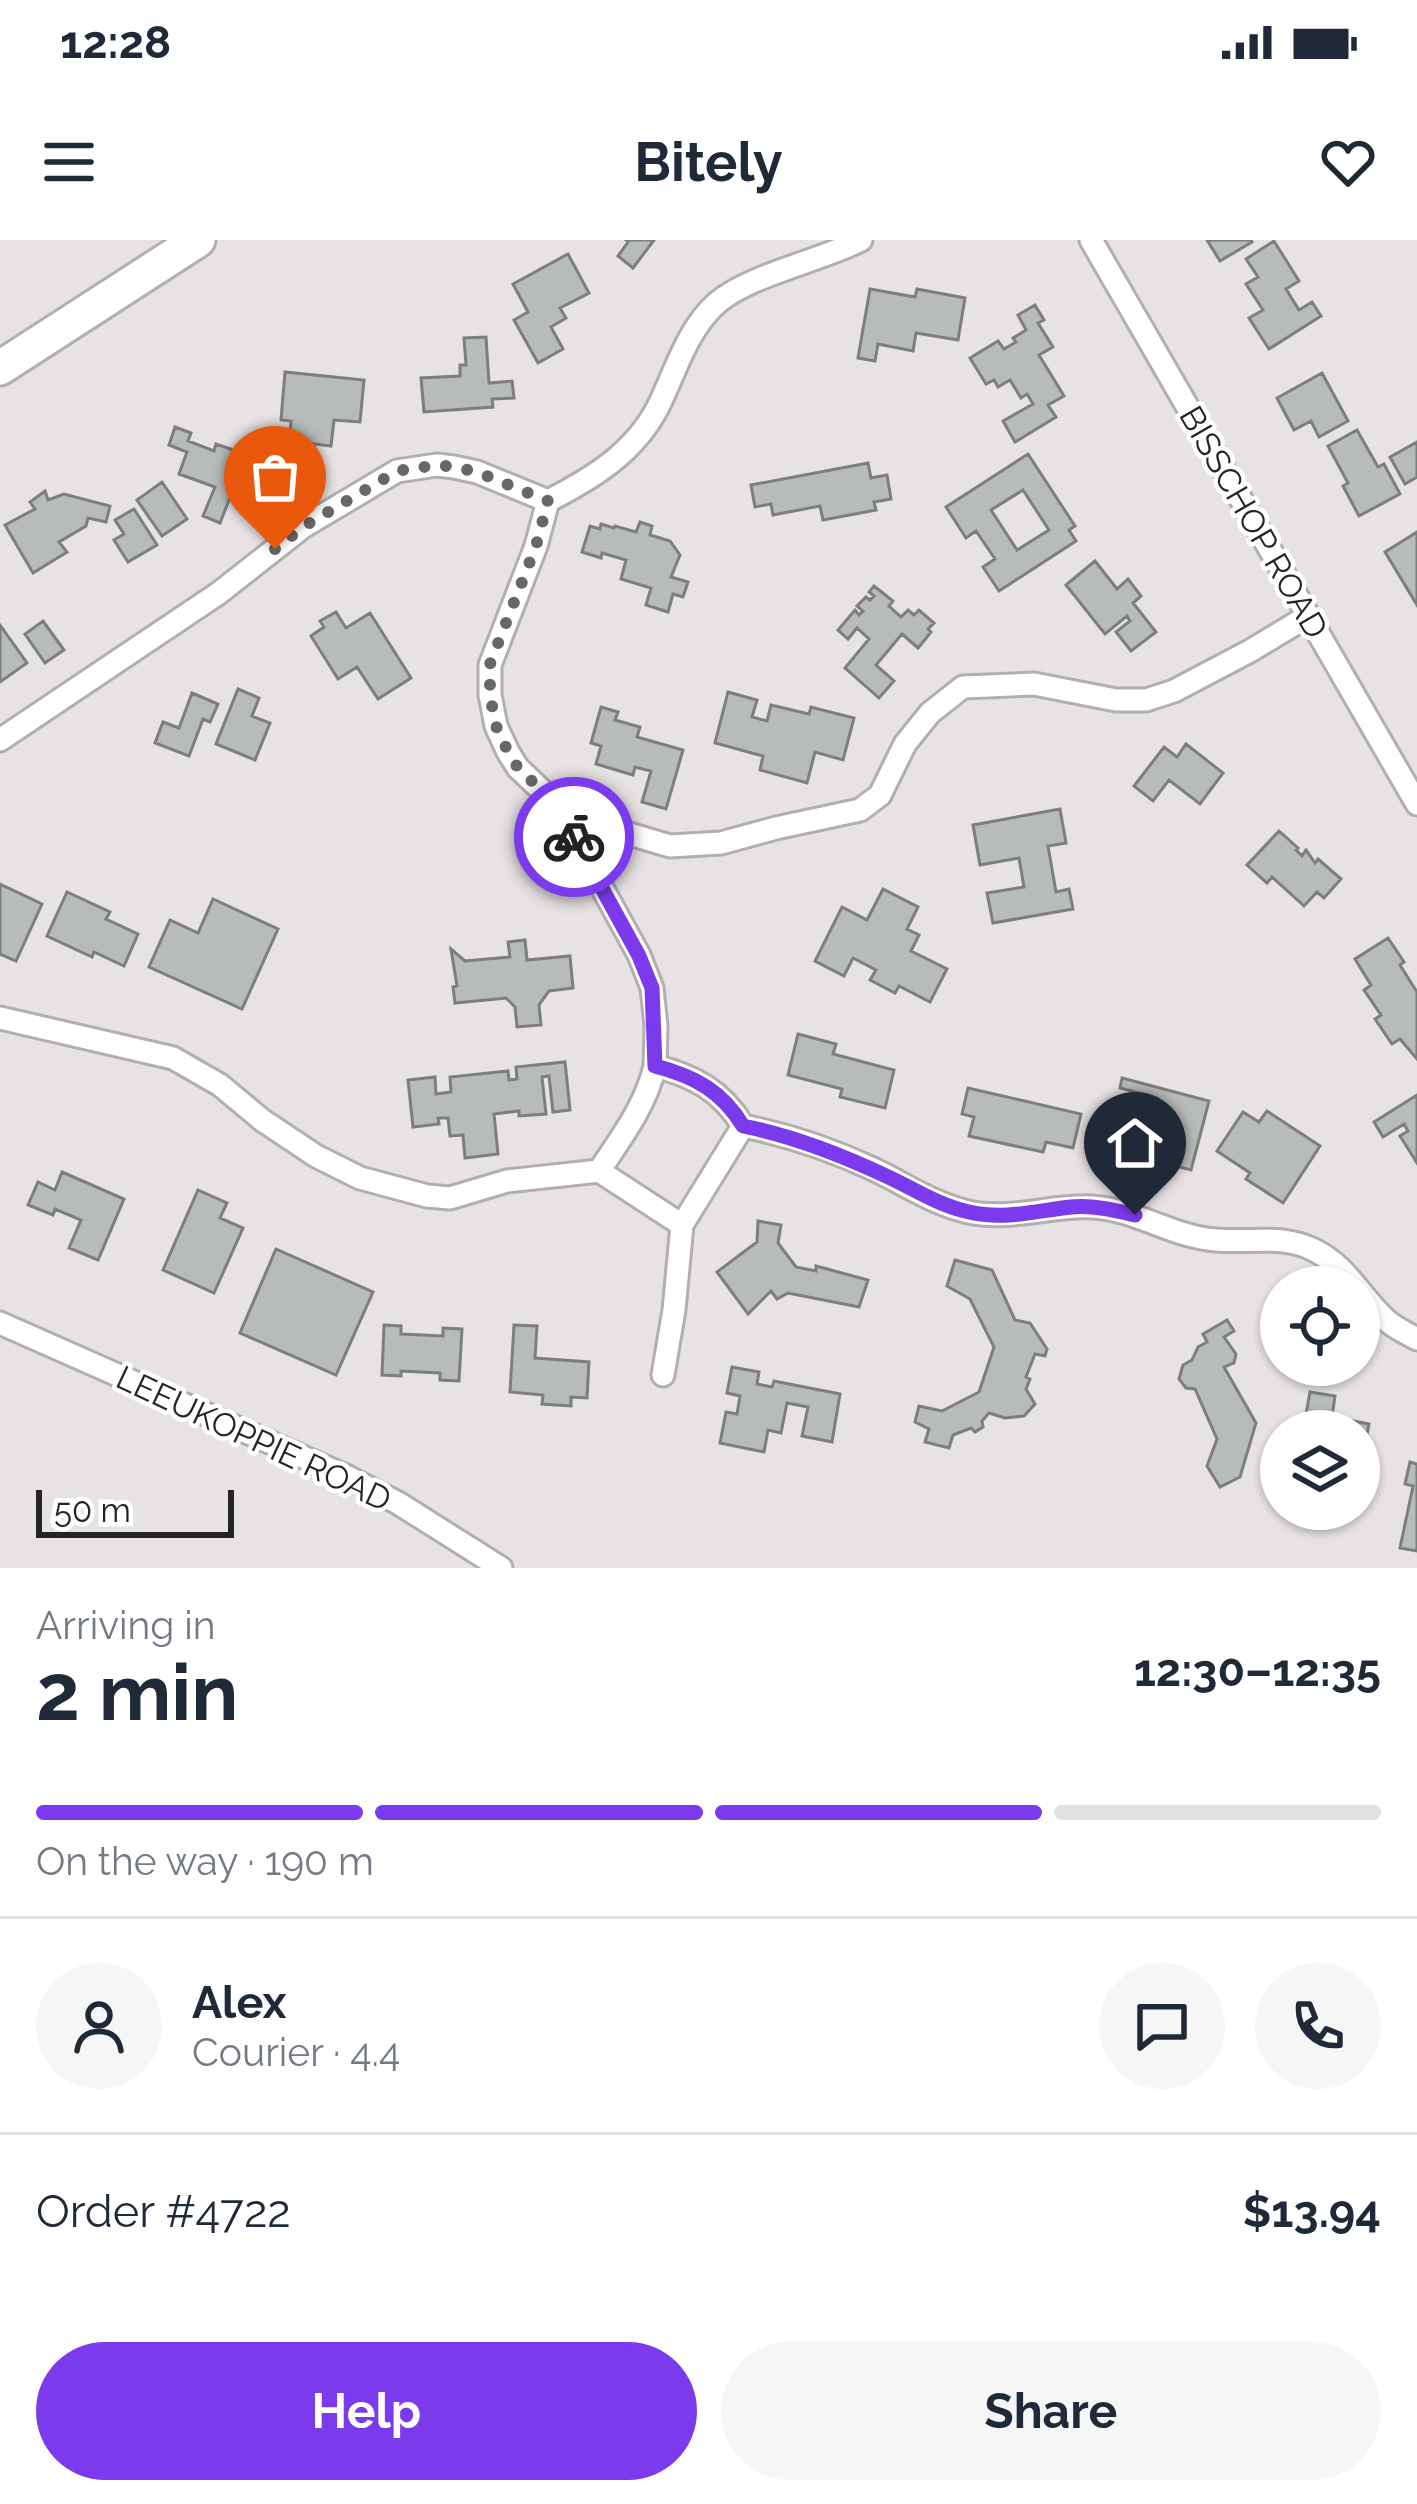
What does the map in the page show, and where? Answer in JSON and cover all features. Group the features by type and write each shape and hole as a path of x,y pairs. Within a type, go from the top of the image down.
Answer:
{"main road":[{"path":"0,368 198,240"}],"street":[{"path":"599,1171 651,1083 655,1066 652,988 556,804 508,752 496,726 490,664 536,546 548,501 588,481 637,440 713,306 740,289 861,240"},
{"name":"BISSCHOP ROAD","path":"1091,240 1417,804"},
{"path":"0,740 219,593 303,527 397,471 454,467 548,501"},
{"path":"556,804 609,828 670,846 721,843 860,810 880,795 905,744 931,713 963,687 1034,684 1116,700 1146,700 1174,691 1308,616"},
{"path":"0,1018 173,1058 220,1084 316,1156 361,1178 450,1198 507,1181 599,1171 682,1226"},
{"path":"655,1066 681,1073 722,1097 743,1126 827,1149 921,1196 975,1214 1006,1216 1098,1207 1135,1215 1176,1233 1214,1240 1286,1239 1340,1267 1383,1317 1417,1339"},
{"path":"663,1375 682,1226 743,1126"},
{"name":"LEEUKOPPIE ROAD","path":"0,1323 346,1476 501,1568"}],"building":[{"path":"626,240 654,240 633,268 618,256"},
{"path":"1207,240 1251,240 1252,242 1220,261"},
{"path":"1274,241 1299,281 1286,289 1299,310 1312,302 1321,316 1269,349 1249,318 1263,310 1246,284 1258,277 1246,259"},
{"path":"568,254 589,293 560,308 566,318 551,327 563,349 538,363 514,320 528,312 513,284"},
{"path":"870,289 915,297 917,289 965,298 958,340 916,333 913,351 878,344 875,361 858,358"},
{"path":"1035,305 1044,320 1038,323 1053,347 1039,355 1064,396 1048,405 1056,417 1015,442 1003,421 1033,404 1027,394 1021,398 1010,380 998,387 994,380 986,384 970,358 998,341 1004,349 1016,342 1013,338 1026,330 1018,315"},
{"path":"486,337 489,383 512,381 514,398 492,399 493,407 424,412 421,378 460,376 460,365 466,365 464,338"},
{"path":"285,372 364,380 360,422 334,420 331,446 289,441 291,421 281,420"},
{"path":"1322,373 1348,421 1319,437 1311,421 1294,430 1277,398"},
{"path":"175,427 191,433 188,441 214,451 216,444 245,454 242,464 253,468 242,499 231,495 220,523 203,516 215,487 179,474 187,452 169,445"},
{"path":"1357,430 1400,494 1359,516 1328,446"},
{"path":"1417,442 1417,477 1405,484 1390,457"},
{"path":"1028,454 1075,526 1069,530 1076,541 999,591 983,567 995,559 976,531 966,538 946,507","holes":["1023,490 1049,530 1017,550 991,510"]},
{"path":"868,463 871,478 887,475 891,499 874,502 876,510 823,520 820,506 773,515 771,504 755,507 751,485"},
{"path":"162,482 187,519 162,536 137,500"},
{"path":"45,491 48,500 64,494 110,506 106,522 88,518 86,526 59,542 67,552 33,573 5,525 35,509 30,502"},
{"path":"134,509 157,545 128,562 114,540 124,534 115,520"},
{"path":"640,522 652,526 650,535 670,541 680,555 671,577 688,582 683,597 673,594 668,612 646,605 651,588 621,579 626,560 582,552 590,526 636,532"},
{"path":"1417,532 1417,605 1385,552"},
{"path":"1095,561 1117,589 1128,579 1141,596 1133,603 1156,632 1131,651 1116,632 1130,621 1127,616 1105,634 1066,585"},
{"path":"874,586 893,601 889,606 901,617 908,610 914,615 919,610 934,623 918,648 902,634 876,665 894,681 879,698 845,668 869,639 857,628 848,639 838,630 855,610 859,615 863,611 857,606 874,596 869,592"},
{"path":"336,612 346,628 370,613 411,678 378,699 357,667 338,679 311,636 324,627 320,621"},
{"path":"43,621 64,650 45,663 25,634"},
{"path":"0,625 27,663 0,682"},
{"path":"238,689 259,698 252,716 270,723 255,760 216,744"},
{"path":"728,692 757,700 752,717 767,721 771,705 809,714 811,707 854,718 843,760 815,752 807,783 760,770 763,756 715,743"},
{"path":"192,693 218,704 210,722 203,719 189,756 155,743 163,722 179,728"},
{"path":"601,707 618,712 615,720 640,727 637,737 683,750 666,809 642,802 651,771 635,767 633,775 596,764 601,746 591,743"},
{"path":"1186,744 1223,773 1200,804 1169,780 1153,801 1134,786 1164,747 1177,757"},
{"path":"1060,809 1066,843 1048,846 1056,892 1069,889 1073,909 993,923 987,893 1024,887 1019,858 980,865 973,825"},
{"path":"1279,831 1302,856 1306,850 1315,863 1318,859 1341,879 1324,898 1317,892 1304,906 1272,877 1267,883 1247,865"},
{"path":"0,884 42,904 16,961 0,954"},
{"path":"883,889 918,907 907,929 919,935 911,951 947,969 930,1002 899,986 895,993 870,980 876,970 853,958 844,976 815,961 842,907 867,920"},
{"path":"67,892 110,912 106,919 138,934 124,966 47,936"},
{"path":"213,899 278,929 242,1009 149,967 170,920 198,933"},
{"path":"1388,938 1417,992 1417,1059 1400,1039 1392,1044 1375,1019 1381,1015 1364,990 1371,985 1355,959"},
{"path":"525,940 527,960 570,956 573,988 549,991 539,1005 541,1025 517,1027 515,1007 506,998 455,1003 451,949 465,961 510,957 508,942"},
{"path":"798,1034 836,1044 833,1054 894,1070 885,1108 840,1097 842,1089 788,1075"},
{"path":"565,1062 570,1110 553,1112 549,1076 542,1077 546,1114 494,1114 498,1154 465,1158 463,1135 450,1136 448,1118 413,1127 408,1080 435,1077 436,1094 451,1092 450,1077 508,1071 509,1080 517,1079 516,1067"},
{"path":"1122,1078 1209,1101 1191,1170 1110,1149 1121,1105 1153,1113 1157,1098 1120,1088"},
{"path":"968,1088 1081,1114 1073,1148 1046,1142 1043,1152 969,1136 974,1117 962,1114"},
{"path":"1417,1095 1417,1163 1400,1136 1408,1131 1404,1124 1383,1137 1374,1122"},
{"path":"1267,1111 1320,1146 1283,1203 1246,1179 1250,1173 1217,1151 1243,1112 1259,1122"},
{"path":"62,1172 124,1199 98,1260 69,1248 81,1220 28,1205 38,1182 55,1190"},
{"path":"198,1190 227,1203 220,1218 243,1228 214,1293 163,1270"},
{"path":"758,1221 781,1225 778,1243 796,1267 816,1271 816,1266 868,1280 859,1307 788,1293 777,1299 771,1291 748,1314 717,1272 757,1242"},
{"path":"276,1249 373,1292 336,1375 240,1333"},
{"path":"955,1260 992,1270 1015,1320 1030,1323 1047,1349 1045,1356 1035,1354 1026,1377 1030,1379 1026,1389 1035,1404 1024,1416 1005,1418 989,1413 975,1432 971,1428 953,1435 949,1448 925,1442 929,1429 915,1422 919,1406 942,1411 979,1392 994,1347 970,1299 947,1286"},
{"path":"1227,1320 1234,1331 1224,1337 1236,1354 1234,1363 1224,1367 1256,1423 1240,1477 1220,1487 1207,1466 1217,1439 1195,1389 1186,1388 1179,1379 1183,1365 1207,1342 1203,1334"},
{"path":"384,1325 401,1326 401,1334 443,1336 443,1328 462,1329 459,1381 440,1380 440,1373 382,1375"},
{"path":"514,1325 537,1326 535,1358 589,1362 587,1398 571,1397 571,1406 542,1404 543,1395 510,1392"},
{"path":"732,1367 759,1372 757,1384 772,1387 774,1381 840,1394 832,1442 802,1436 808,1407 787,1403 781,1433 768,1430 764,1452 720,1443 726,1412 737,1414 740,1396 727,1393"},
{"path":"1310,1392 1335,1396 1333,1410 1307,1410"},
{"path":"1410,1462 1417,1464 1417,1551 1400,1548 1413,1486 1405,1484"}],"way so far":[{"path":"275,549 397,471 454,467 548,501 536,546 490,664 490,695 496,726 508,752 556,804 574,837"}],"route":[{"path":"574,837 652,988 655,1066 681,1073 722,1097 743,1126 801,1139 898,1181 921,1196 975,1214 1006,1216 1098,1207 1135,1215"}]}
